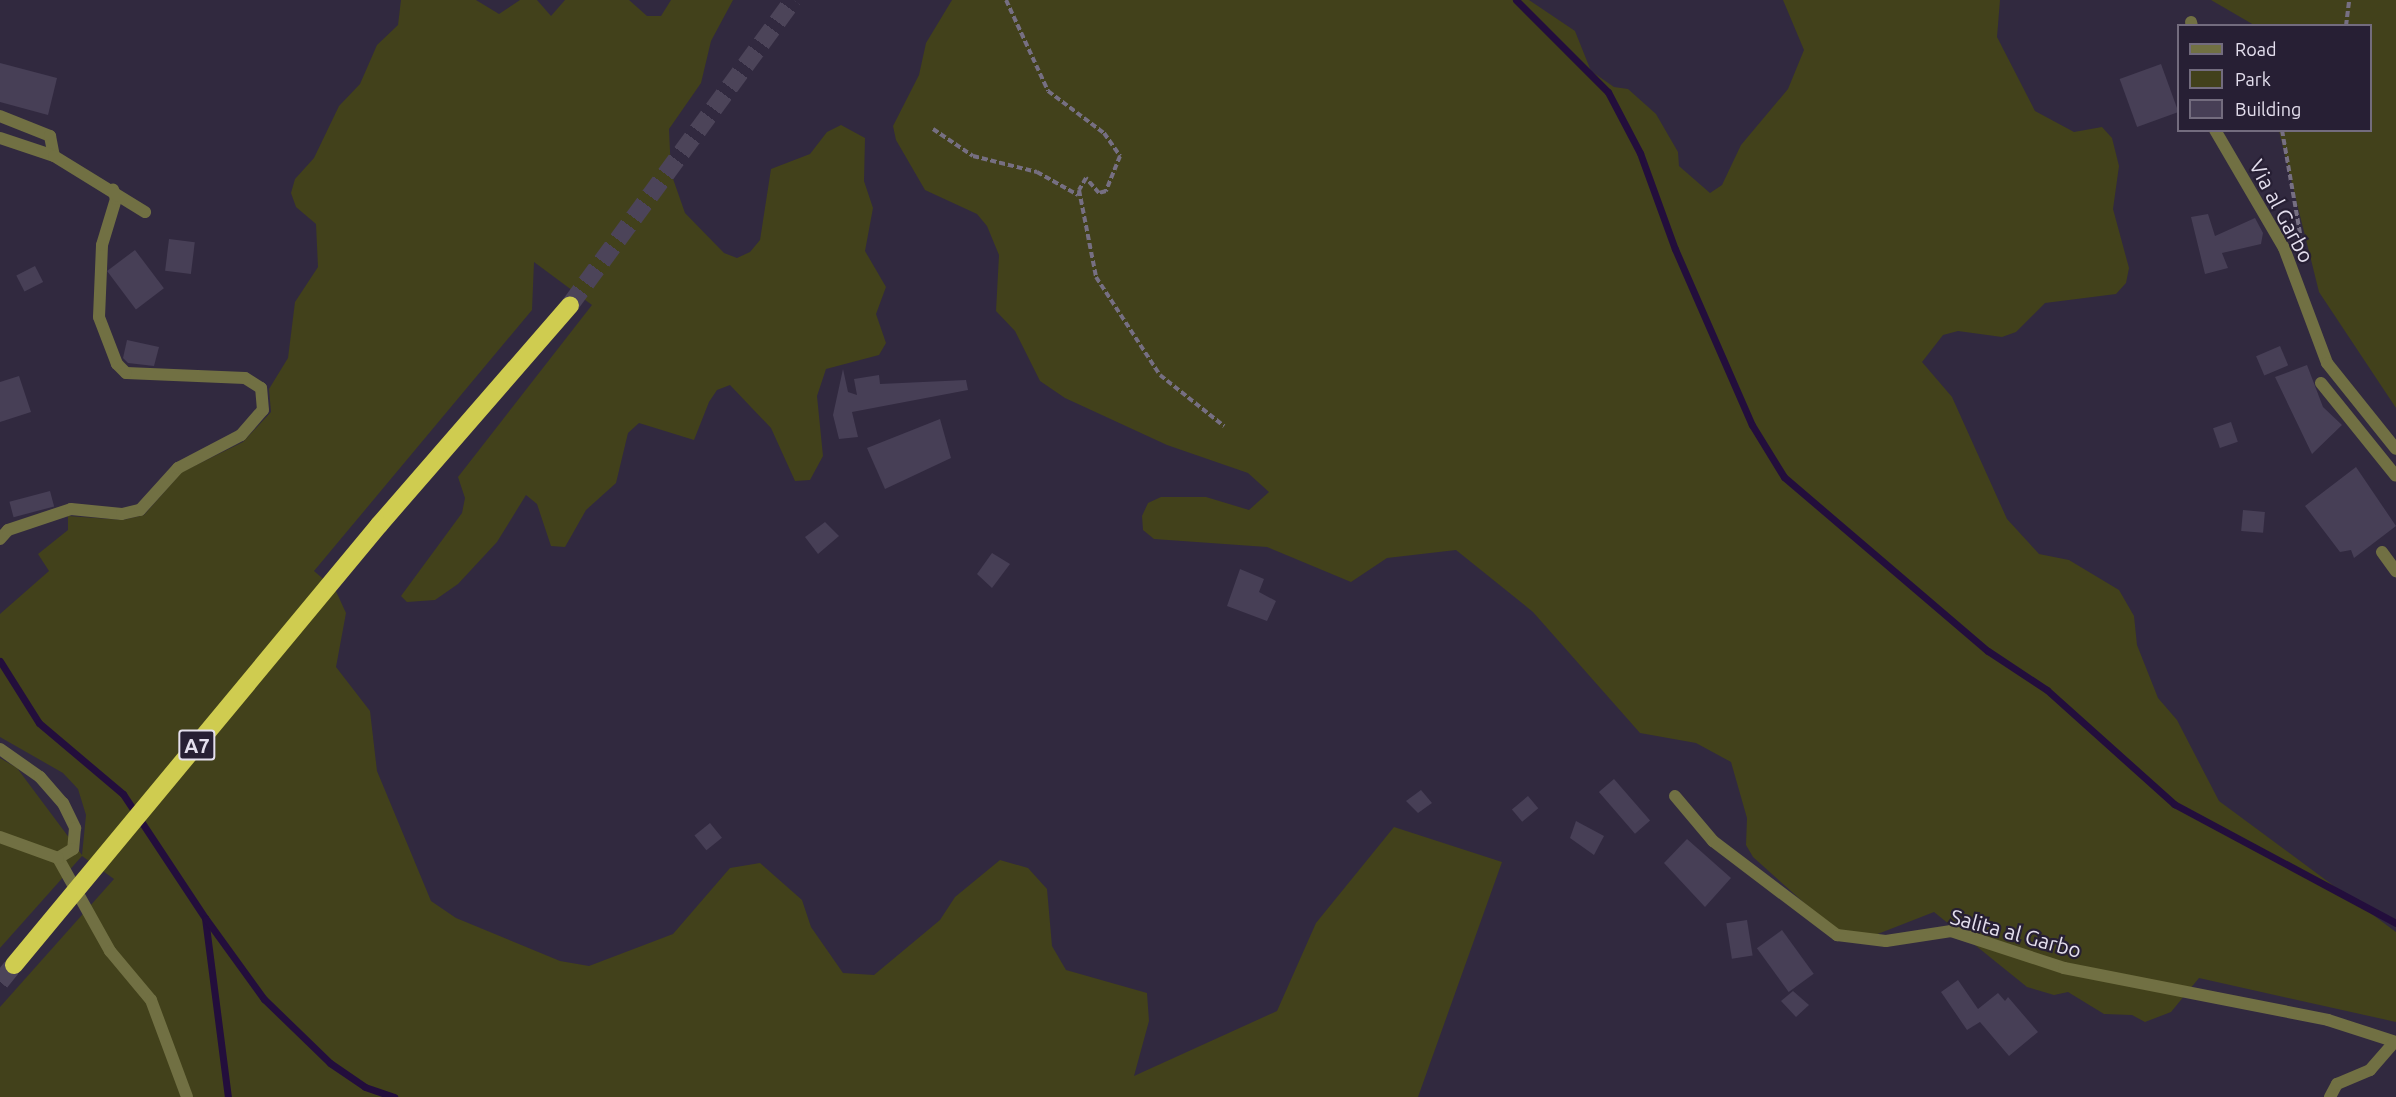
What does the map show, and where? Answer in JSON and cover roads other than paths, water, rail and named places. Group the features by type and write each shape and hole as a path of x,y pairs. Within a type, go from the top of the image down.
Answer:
{"highway":[{"name":"A7","path":"14,966 380,525 570,305"}],"street":[{"path":"0,116 50,136 54,156"},
{"name":"Via al Garbo","path":"2216,132 2284,248 2328,363 2396,449"},
{"path":"0,138 54,156 113,189 145,212"},
{"path":"0,539 8,530 71,509 122,514 140,510 178,468 241,435 263,410 261,388 244,378 126,373 117,364 99,317 102,245 116,200 113,189"},
{"path":"2321,383 2396,476"},
{"path":"2382,552 2396,571"},
{"path":"0,749 19,758 63,803 75,828 73,849 58,858"},
{"name":"Salita al Garbo","path":"1675,796 1713,841 1837,935 1886,941 1951,931 2064,968 2328,1020 2395,1042 2370,1070 2337,1084 2330,1097"},
{"path":"0,837 58,858 110,951 151,1000 187,1097"}],"waterway":[{"path":"1516,0 1608,92 1640,153 1675,249 1752,425 1784,477 1988,651 2047,690 2174,804 2396,923"},
{"path":"0,661 39,723 123,794 205,918 228,1097"},
{"path":"206,919 264,999 330,1063 365,1087 394,1097"}],"tunnel":[{"path":"570,305 793,0"},
{"path":"0,982 14,965"}]}
